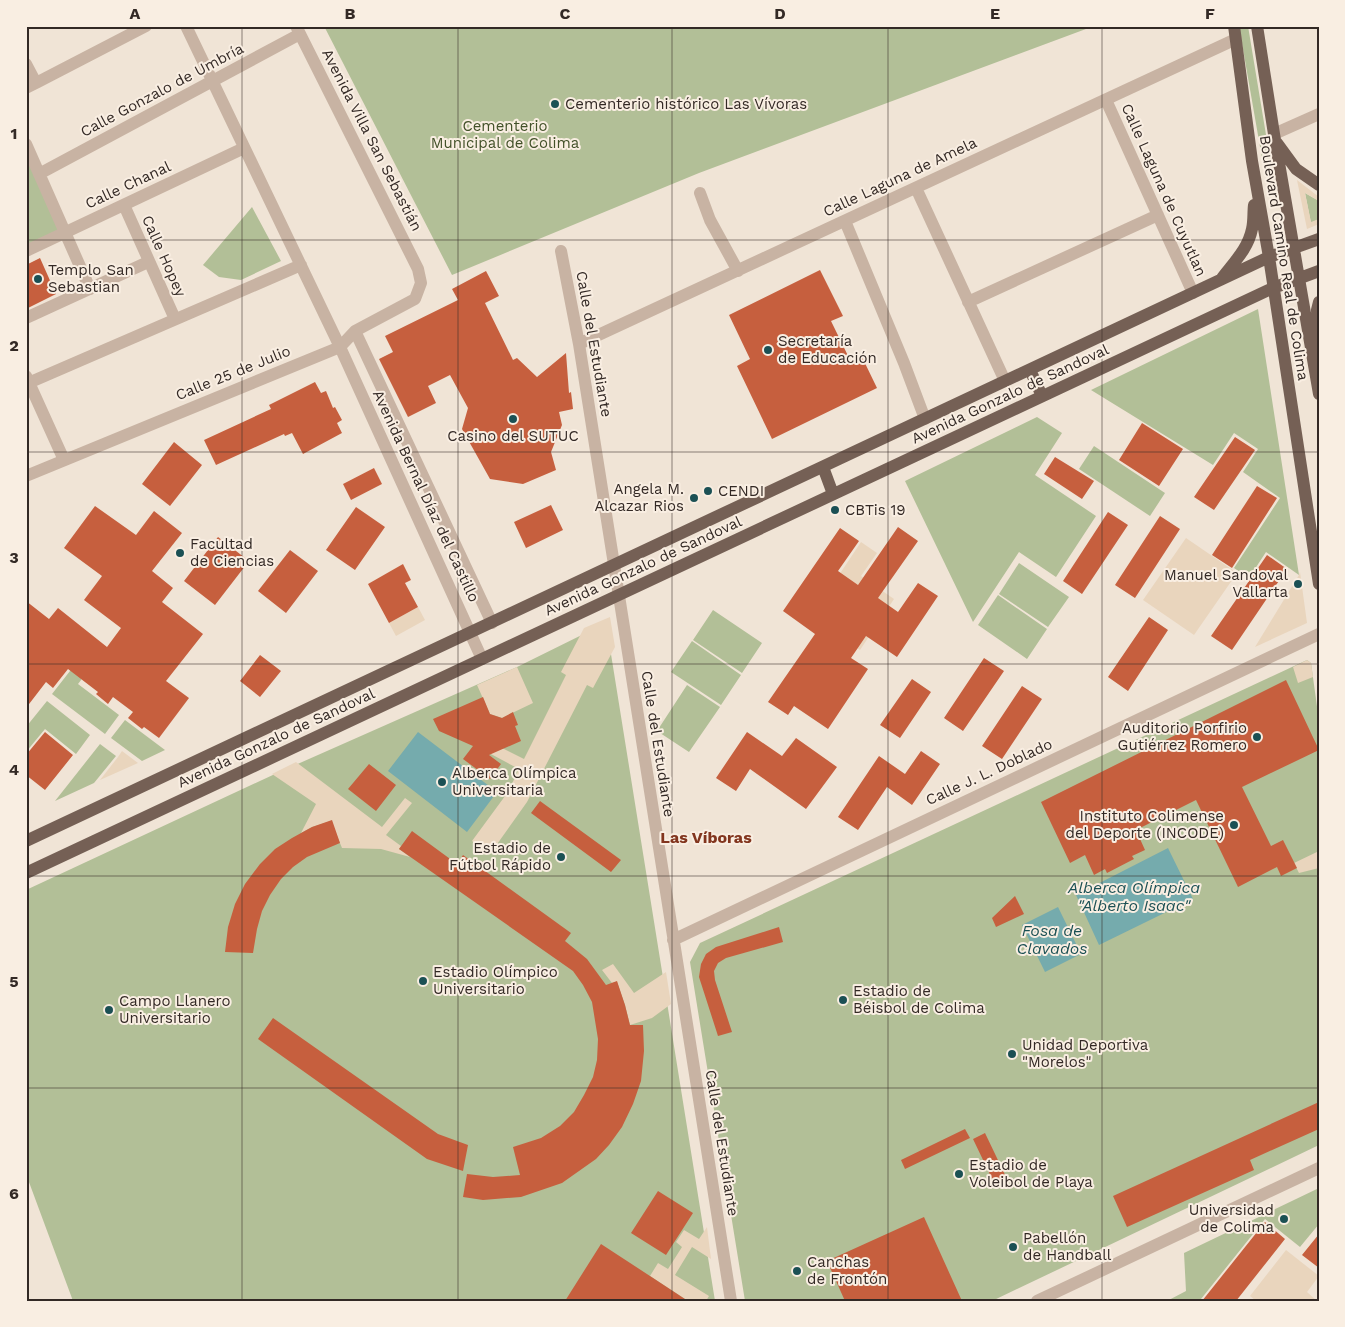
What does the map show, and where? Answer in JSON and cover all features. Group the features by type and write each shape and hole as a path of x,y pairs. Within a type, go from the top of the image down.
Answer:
{"main road":[{"name":"Boulevard Camino Real de Colima","path":"1234,26 1252,167 1274,288 1319,584"},
{"name":"Boulevard Camino Real de Colima","path":"1257,26 1274,137 1319,393"},
{"path":"1274,137 1296,169 1319,185"},
{"path":"1220,280 1244,250 1253,228 1252,167"},
{"name":"Avenida Gonzalo de Sandoval","path":"26,841 1220,280 1269,258 1319,239"},
{"name":"Avenida Gonzalo de Sandoval","path":"26,873 1042,396 1274,288 1319,271"},
{"path":"1319,302 1316,310 1319,393"},
{"path":"1030,370 1042,396"},
{"path":"823,467 834,494"}],"street":[{"name":"Avenida Bernal Díaz del Castillo","path":"186,26 340,347 482,659"},
{"path":"26,64 31,85 139,28"},
{"name":"Calle Gonzalo de Umbría","path":"40,174 212,81 298,30"},
{"name":"Avenida Villa San Sebastián","path":"298,30 418,269"},
{"name":"Calle Laguna de Amela","path":"579,344 1236,39"},
{"name":"Calle Laguna de Cuyutlan","path":"1106,100 1193,293"},
{"path":"1274,137 1319,114"},
{"path":"26,144 90,289"},
{"name":"Calle Chanal","path":"26,251 244,148"},
{"path":"916,188 1005,381"},
{"path":"700,193 710,220 738,271"},
{"name":"Calle Hopey","path":"124,205 175,319"},
{"path":"968,302 1158,215"},
{"path":"845,221 904,363 925,419"},
{"name":"Calle del Estudiante","path":"561,251 579,344 731,1301"},
{"path":"26,318 148,262"},
{"path":"64,460 27,380 300,265"},
{"name":"Calle 25 de Julio","path":"26,476 340,347 355,331 415,299 421,283 418,269"},
{"name":"Avenida Bernal Díaz del Castillo","path":"355,331 492,623"},
{"name":"Calle J. L. Doblado","path":"673,940 1319,634"},
{"path":"1037,1301 1319,1168"}],"green space":[{"name":"Cementerio Municipal de Colima","path":"324,26 1094,26 699,173 452,275"},
{"path":"1239,26 1248,26 1273,177 1268,178 1263,164"},
{"path":"26,152 60,231 26,246"},
{"path":"1305,193 1319,201 1319,219 1311,223"},
{"path":"252,207 281,261 241,280 219,277 203,265"},
{"path":"1258,309 1299,575 1266,552 1249,578 1234,568 1280,498 1243,472 1258,449 1234,433 1213,465 1091,390"},
{"path":"1037,417 1062,433 1035,475 1096,516 1056,577 1019,552 973,622 905,481"},
{"path":"1094,446 1165,493 1150,516 1079,469"},
{"path":"1019,563 1069,597 1048,627 999,594"},
{"path":"998,595 1047,629 1027,659 978,625"},
{"path":"713,610 762,643 742,673 693,640"},
{"path":"606,623 715,1301 73,1301 26,1174 26,890 275,774 517,667"},
{"path":"95,639 106,647 78,684 119,715 105,734 52,694"},
{"path":"692,641 741,675 721,705 671,672"},
{"name":"Unidad Deportiva \"Morelos\"","path":"1307,660 1311,663 1319,721 1319,1145 992,1301 745,1301 690,962 700,943"},
{"path":"687,685 720,707 689,752 657,731"},
{"path":"47,701 90,735 76,754 45,729 26,752 26,727"},
{"path":"125,720 165,750 142,761 111,738"},
{"path":"100,744 116,756 94,783 55,801"},
{"path":"1319,1188 1319,1224 1300,1247 1265,1219 1201,1299 1202,1301 1167,1301 1186,1291 1184,1253"}],"shaded area":[{"path":"1297,180 1319,197 1319,201 1305,193 1311,222 1319,219 1319,224 1307,229"},
{"path":"1186,538 1237,573 1194,635 1143,600"},
{"path":"861,542 877,553 861,576 894,599 860,650 811,617"},
{"path":"1300,572 1307,623 1255,647 1299,575"},
{"path":"418,607 425,620 396,636 389,623"},
{"path":"610,617 615,647 593,688 587,685 527,802 490,854 472,841 508,792 519,769 489,753 502,748 524,759 566,675 561,672 584,628"},
{"path":"1307,660 1311,663 1313,677 1298,683 1293,667"},
{"path":"517,667 533,703 502,718 490,714 477,685"},
{"path":"122,751 138,763 100,780 118,757"},
{"path":"296,762 382,827 405,798 412,803 386,835 401,846 399,849 410,857 381,849 342,848 331,821 301,833 316,804 272,774"},
{"path":"1319,851 1319,868 1299,873 1294,863"},
{"path":"613,964 634,993 666,972 671,1004 652,1018 630,1025 617,982 612,983 602,970"},
{"path":"707,1227 711,1259 692,1247 675,1275 709,1296 706,1301 688,1301 650,1276 658,1263 668,1269 682,1247 676,1242 684,1230 699,1239"},
{"path":"1286,1250 1319,1276 1307,1292 1317,1301 1256,1301 1250,1296"}],"water":[{"name":"Alberca Olímpica Universitaria","path":"418,732 497,792 467,832 388,771"},
{"name":"Alberca Olímpica \"Alberto Isaac\"","path":"1168,848 1193,899 1099,945 1076,895"},
{"name":"Fosa de Clavados","path":"1058,907 1081,954 1045,972 1022,925"}],"building":[{"name":"Templo San Sebastian","path":"40,258 56,294 26,309 26,265"},
{"name":"Secretaría de Educación","path":"820,270 843,316 831,321 851,362 862,357 877,388 772,439 737,366 750,359 729,315"},
{"path":"486,271 499,296 485,303 513,360 517,358 537,377 566,353 569,393 571,392 573,409 559,412 562,425 551,452 556,470 523,484 490,479 462,429 468,408 450,375 428,386 436,403 408,417 379,359 393,352 385,336 458,300 452,289"},
{"path":"315,382 321,393 326,391 333,408 335,407 342,420 337,423 342,433 303,454 292,433 285,436 284,434 216,465 204,440 271,409 269,405"},
{"path":"1142,423 1183,449 1159,486 1119,460"},
{"path":"1235,437 1255,450 1214,510 1194,497"},
{"path":"174,442 202,465 170,506 142,484"},
{"path":"1055,457 1094,481 1082,499 1044,474"},
{"path":"374,468 382,484 351,500 343,484"},
{"path":"1257,486 1277,498 1232,568 1212,555"},
{"path":"551,505 563,530 526,548 514,522"},
{"path":"95,506 136,535 154,511 182,533 152,571 173,588 162,602 203,634 166,681 189,698 159,738 144,727 142,729 128,718 133,712 113,697 108,704 96,694 98,692 68,669 53,688 46,682 26,708 26,601 49,619 58,608 107,647 121,628 84,600 102,576 64,548"},
{"path":"356,507 385,527 355,570 326,550"},
{"path":"1108,512 1128,525 1082,594 1063,581"},
{"path":"1160,516 1180,529 1135,598 1115,585"},
{"path":"898,527 918,541 878,598 898,612 918,583 938,596 897,657 866,636 851,658 868,669 828,729 794,706 788,715 768,702 815,634 783,611 840,528 859,541 838,571 858,585"},
{"path":"218,537 249,561 215,605 184,581"},
{"path":"290,550 318,571 286,613 258,591"},
{"path":"1267,555 1287,569 1232,650 1211,636"},
{"path":"403,564 411,580 405,583 418,607 389,623 368,584"},
{"path":"1149,617 1168,630 1128,691 1108,677"},
{"path":"260,655 281,671 260,697 240,681"},
{"path":"984,658 1004,671 963,731 944,718"},
{"path":"912,679 931,692 900,738 880,725"},
{"path":"1286,680 1319,750 1242,787 1271,846 1283,840 1297,868 1281,876 1277,867 1238,887 1196,800 1136,830 1145,850 1132,856 1134,859 1107,873 1105,869 1094,875 1085,855 1070,863 1041,802"},
{"path":"1022,686 1042,699 1002,759 982,746"},
{"path":"483,697 490,714 502,718 513,712 518,725 515,726 521,741 489,755 501,764 490,779 463,759 473,746 439,731 433,719"},
{"path":"45,732 73,755 45,790 26,775 26,755"},
{"path":"747,732 782,756 796,738 837,767 806,809 750,769 736,791 716,778"},
{"path":"921,751 940,764 912,805 887,787 858,830 838,817 879,756 905,774"},
{"path":"369,764 396,785 376,811 348,789"},
{"path":"540,801 621,860 611,872 531,813"},
{"path":"332,820 340,843 307,857 281,879 262,911 253,953 225,952 228,927 235,904 245,884 260,864 275,849 292,838 312,827"},
{"path":"412,831 457,864 463,855 571,933 565,941 587,959 606,985 617,981 630,1025 643,1025 644,1051 641,1081 622,1127 596,1159 562,1183 521,1197 483,1200 463,1197 467,1174 493,1177 520,1175 513,1147 541,1138 560,1126 574,1112 593,1077 597,1060 598,1039 592,1002 573,971 399,849"},
{"path":"1015,896 1024,914 996,927 992,918"},
{"path":"779,927 783,942 726,958 718,963 714,971 715,980 732,1032 718,1036 699,977 701,964 706,954 716,947"},
{"path":"273,1018 438,1134 468,1145 463,1171 427,1159 258,1039"},
{"path":"1319,1102 1319,1129 1250,1160 1254,1170 1127,1227 1113,1196"},
{"path":"965,1129 970,1138 905,1169 901,1160"},
{"path":"985,1133 1007,1179 995,1185 973,1139"},
{"path":"658,1191 693,1213 666,1255 631,1233"},
{"path":"924,1217 962,1301 845,1301 827,1261"},
{"path":"1265,1222 1285,1239 1236,1301 1202,1301"},
{"path":"1319,1234 1319,1268 1302,1255"},
{"path":"601,1244 650,1276 688,1301 565,1301"}],"place":[{"name":"Cementerio histórico Las Vívoras","path":"555,104"},
{"name":"Templo San Sebastian","path":"38,279"},
{"name":"Secretaría de Educación","path":"768,350"},
{"name":"Casino del SUTUC","path":"513,419"},
{"name":"CENDI","path":"708,491"},
{"name":"Angela M. Alcazar Rios","path":"694,498"},
{"name":"CBTis 19","path":"835,510"},
{"name":"Facultad de Ciencias","path":"180,553"},
{"name":"Manuel Sandoval Vallarta","path":"1298,584"},
{"name":"Auditorio Porfirio Gutiérrez Romero","path":"1257,737"},
{"name":"Alberca Olímpica Universitaria","path":"442,782"},
{"name":"Instituto Colimense del Deporte (INCODE)","path":"1234,825"},
{"name":"Estadio de Fútbol Rápido","path":"561,857"},
{"name":"Estadio Olímpico Universitario","path":"423,981"},
{"name":"Estadio de Béisbol de Colima","path":"843,1000"},
{"name":"Campo Llanero Universitario","path":"109,1010"},
{"name":"Unidad Deportiva \"Morelos\"","path":"1012,1054"},
{"name":"Estadio de Voleibol de Playa","path":"959,1174"},
{"name":"Universidad de Colima","path":"1284,1219"},
{"name":"Pabellón de Handball","path":"1013,1247"},
{"name":"Canchas de Frontón","path":"797,1271"}],"district":[{"name":"Las Víboras","path":"706,837"}]}
